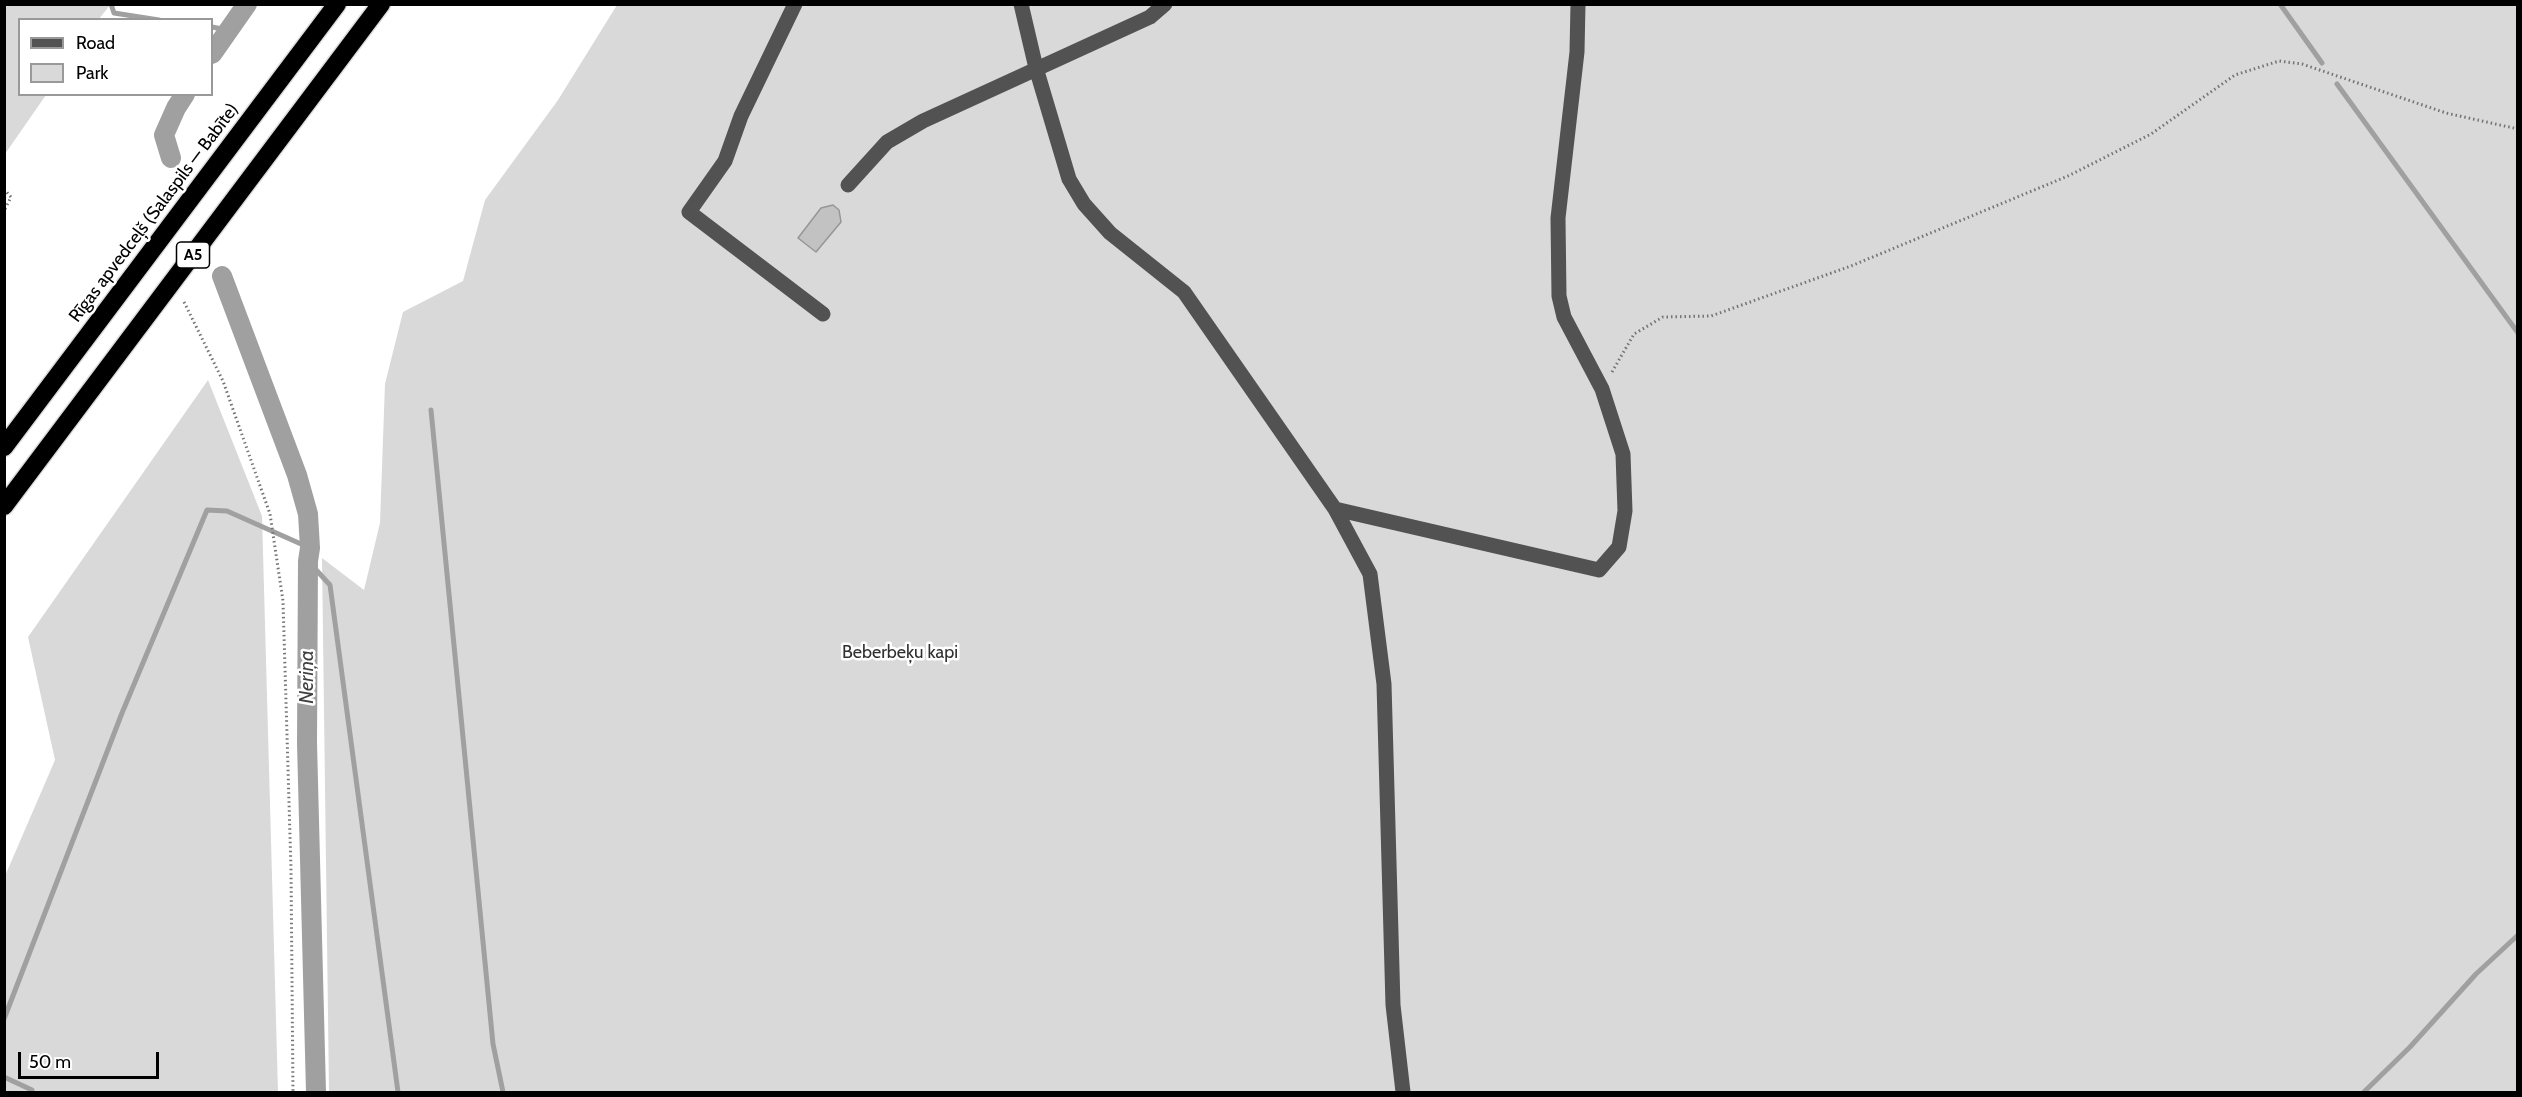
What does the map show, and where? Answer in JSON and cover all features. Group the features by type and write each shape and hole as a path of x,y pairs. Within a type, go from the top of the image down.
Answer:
{"highway":[{"name":"Rīgas apvedceļš (Salaspils — Babīte)","path":"4,447 337,4"},
{"name":"A5","path":"4,506 381,4"}],"street":[{"path":"795,4 741,116 725,161 689,212 823,314"},
{"path":"1021,4 1036,68 1069,179 1084,204 1110,233 1184,291 1335,509 1370,574 1384,684 1394,1005 1403,1092"},
{"path":"848,185 886,142 922,121 1150,17 1165,4"},
{"path":"1335,509 1599,570 1619,547 1625,511 1623,454 1602,389 1564,317 1559,296 1558,218 1577,52 1578,4"}],"path":[{"path":"1602,389 1634,333 1663,317 1711,316 1884,253 2068,176 2151,134 2235,75 2279,61 2302,63 2446,113 2517,129"},
{"path":"4,189 11,197 4,211"},
{"path":"184,302 223,381 270,514 283,601 291,869 293,1092"}],"green space":[{"path":"5,4 110,5 100,18 18,18 18,96 45,96 5,154"},
{"name":"Beberbeķu kapi","path":"617,5 2517,5 2517,1092 329,1092 322,558 364,590 380,523 385,384 403,312 463,281 485,200 558,100"},
{"path":"208,380 262,516 278,1092 5,1092 5,876 55,760 28,637"}],"building":[{"path":"833,205 839,210 841,222 816,252 798,238 821,208"}],"waterway":[{"path":"111,4 114,13 146,18"},
{"name":"Neriņa","path":"213,53 247,4"},
{"path":"2280,4 2322,63"},
{"path":"213,27 227,30"},
{"path":"2337,84 2518,333"},
{"name":"Neriņa","path":"171,158 164,135 184,96"},
{"name":"Neriņa","path":"222,276 297,475 308,514 310,548 307,743 316,1092"},
{"path":"431,410 493,1044 503,1092"},
{"path":"4,1019 122,713 207,510 227,511 310,548"},
{"path":"308,561 330,585 398,1092"},
{"path":"2364,1092 2410,1047 2476,974 2518,935"},
{"path":"4,1077 32,1092"}]}
